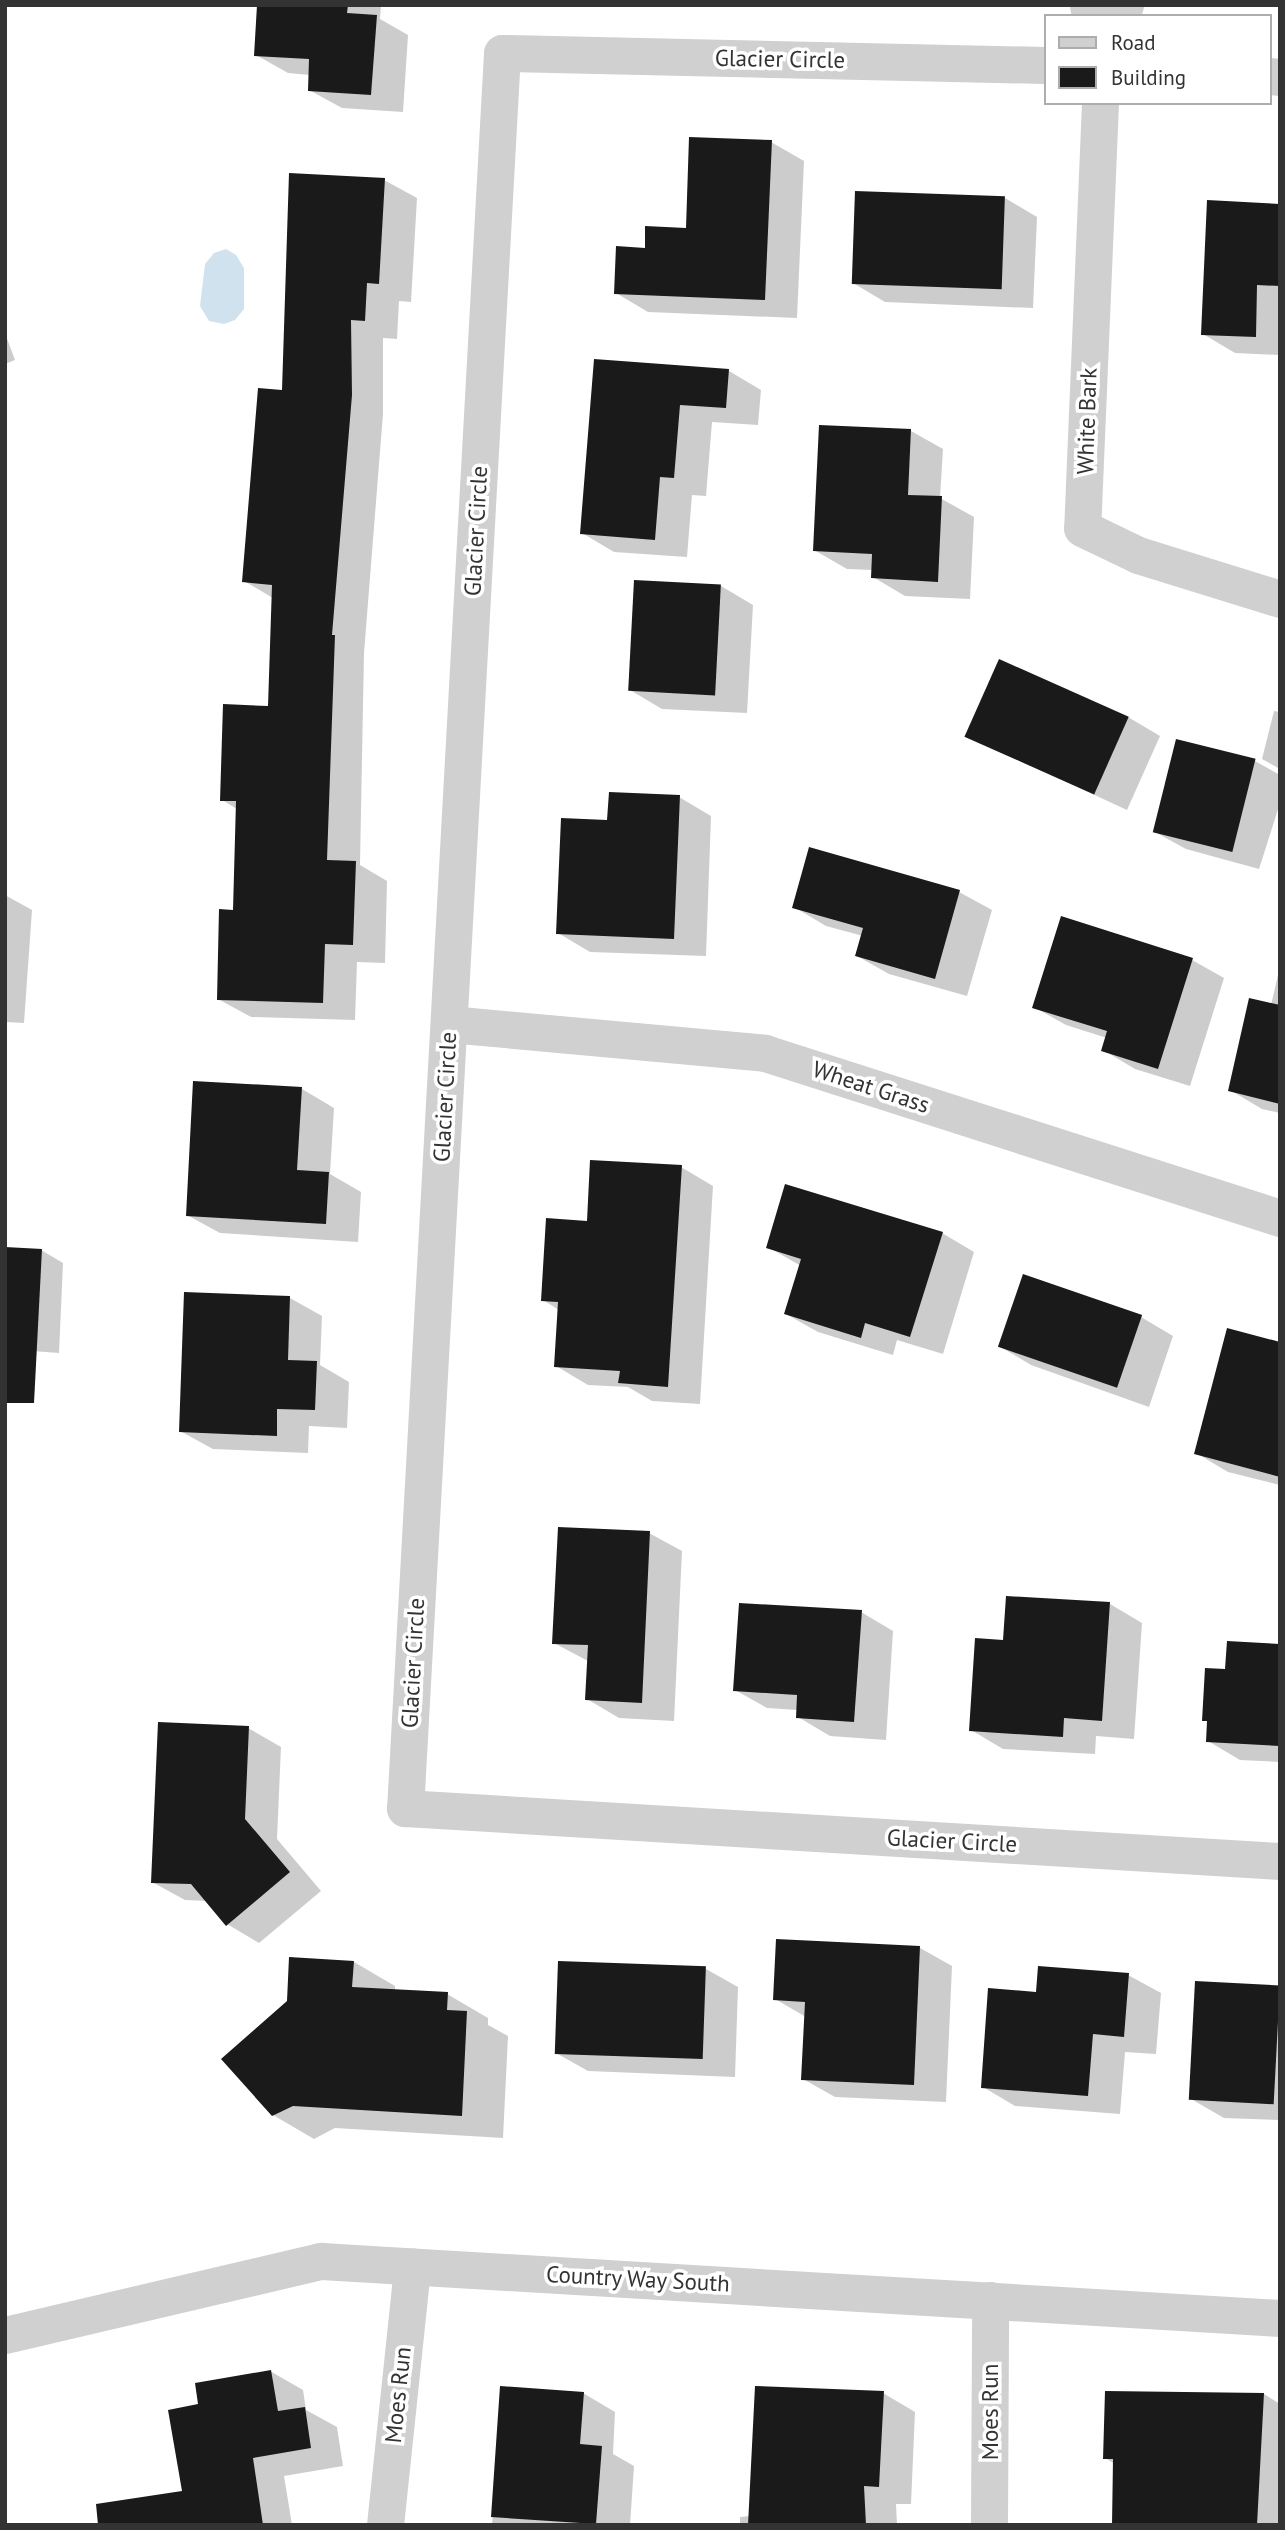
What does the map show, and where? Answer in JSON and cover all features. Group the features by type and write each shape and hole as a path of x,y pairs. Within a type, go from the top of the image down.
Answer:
{"street":[{"name":"Glacier Circle","path":"1044,65 502,53 405,1808 1280,1861"},
{"name":"White Bark","path":"1100,105 1082,528 1138,555 1280,598"},
{"name":"Wheat Grass","path":"449,1024 765,1053 1280,1218"},
{"name":"Country Way South","path":"5,2336 321,2261 1280,2318"},
{"name":"Moes Run","path":"385,2525 412,2266"},
{"name":"Moes Run","path":"989,2525 990,2300"}],"water":[{"path":"226,249 236,255 244,268 244,309 235,320 224,324 209,321 200,306 205,264 214,253"}],"building":[{"path":"257,5 348,5 347,13 377,15 371,95 308,91 309,59 254,56"},
{"path":"689,137 772,140 765,300 614,294 616,246 645,248 645,226 686,228"},
{"path":"289,173 385,178 379,284 367,283 365,321 351,320 352,395 332,635 335,635 327,860 356,861 353,945 325,944 323,1003 217,1000 219,909 233,910 236,801 220,801 223,704 268,706 272,585 242,582 258,388 282,390"},
{"path":"855,191 1005,196 1002,289 852,284"},
{"path":"1207,200 1280,204 1280,286 1257,285 1256,337 1201,335"},
{"path":"594,359 729,369 726,408 680,405 674,478 660,477 655,540 580,534"},
{"path":"819,425 911,429 908,495 942,496 938,582 871,578 872,554 813,551"},
{"path":"634,580 721,585 715,695 628,691"},
{"path":"999,659 1129,717 1094,794 964,737"},
{"path":"1176,739 1256,759 1232,852 1153,832"},
{"path":"609,792 680,795 674,939 556,934 561,818 607,820"},
{"path":"809,847 960,890 935,979 855,956 863,928 792,908"},
{"path":"1061,916 1193,958 1158,1069 1101,1051 1107,1031 1032,1008"},
{"path":"1249,998 1280,1005 1280,1104 1228,1091"},
{"path":"193,1081 302,1087 297,1170 329,1172 326,1224 186,1216"},
{"path":"590,1160 682,1165 668,1387 618,1383 620,1371 554,1367 558,1302 541,1301 546,1218 587,1221"},
{"path":"785,1184 943,1232 910,1337 865,1323 861,1338 784,1314 801,1259 766,1248"},
{"path":"5,1247 42,1249 34,1403 5,1403"},
{"path":"1023,1274 1142,1315 1117,1388 998,1347"},
{"path":"184,1292 290,1296 288,1360 317,1361 315,1410 277,1409 277,1436 179,1432"},
{"path":"1227,1328 1280,1342 1280,1477 1194,1454"},
{"path":"558,1527 650,1531 642,1703 585,1700 588,1645 552,1644"},
{"path":"1006,1596 1110,1602 1102,1721 1064,1718 1063,1737 969,1731 975,1638 1003,1640"},
{"path":"739,1603 862,1610 854,1722 796,1718 797,1695 733,1691"},
{"path":"1227,1641 1280,1644 1280,1746 1206,1742 1207,1721 1202,1721 1205,1668 1225,1669"},
{"path":"158,1722 249,1726 245,1819 290,1872 226,1926 191,1884 151,1883"},
{"path":"776,1939 920,1946 914,2085 801,2080 805,2002 773,2000"},
{"path":"289,1957 354,1961 352,1987 448,1992 447,2010 467,2011 462,2116 293,2106 272,2116 221,2059 287,2001"},
{"path":"558,1961 706,1966 703,2059 555,2054"},
{"path":"1038,1966 1129,1973 1124,2037 1093,2034 1088,2096 981,2088 988,1988 1036,1992"},
{"path":"1195,1981 1280,1985 1274,2104 1189,2100"},
{"path":"271,2370 278,2411 305,2407 311,2448 253,2458 263,2525 98,2525 96,2504 182,2491 168,2410 198,2404 195,2383"},
{"path":"500,2386 584,2392 580,2444 602,2446 596,2524 491,2517"},
{"path":"755,2386 884,2391 879,2487 864,2486 866,2525 748,2525"},
{"path":"1105,2391 1264,2393 1257,2525 1112,2525 1113,2459 1103,2459"}]}
